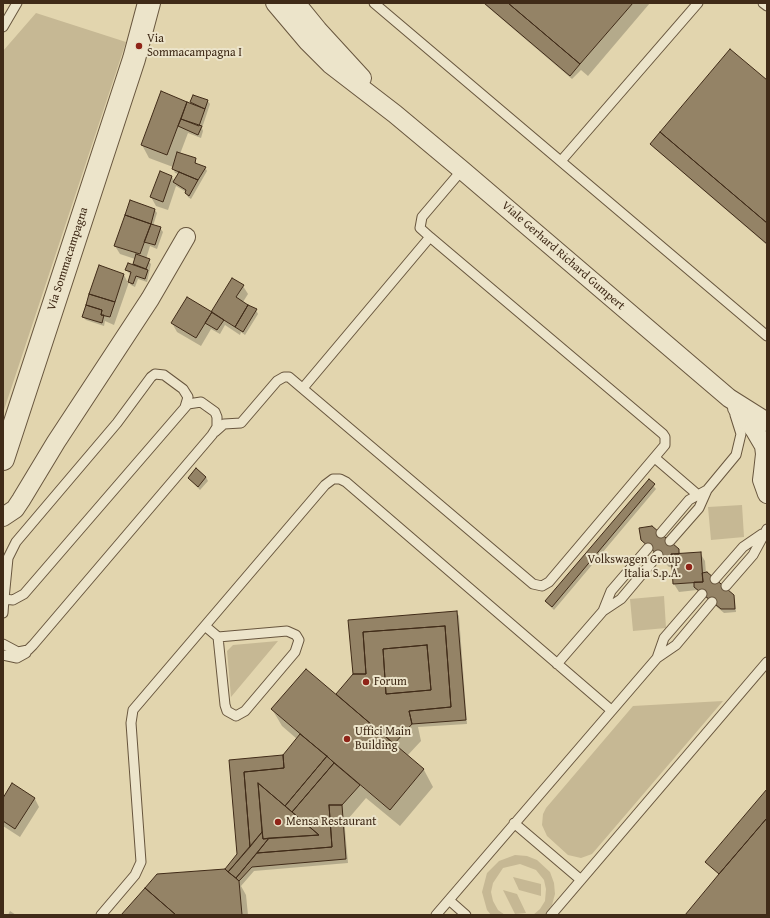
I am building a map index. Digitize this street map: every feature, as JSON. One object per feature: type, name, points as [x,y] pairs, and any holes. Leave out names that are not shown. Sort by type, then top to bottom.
[{"type":"street","name":"Via Sommacampagna","points":[[3,459],[134,59],[143,20],[149,3]]},
{"type":"street","name":"Via Sommacampagna","points":[[134,59],[160,3]]},
{"type":"street","name":"Viale Gerhard Richard Gumpert","points":[[275,3],[308,42],[330,64],[395,114],[462,170],[729,398],[767,422]]},
{"type":"street","name":"Viale Gerhard Richard Gumpert","points":[[296,3],[318,30],[395,114]]},
{"type":"street","points":[[3,517],[15,509],[21,500],[56,442],[150,299],[186,237]]},
{"type":"street","name":"Viale Gerhard Richard Gumpert","points":[[729,398],[754,429],[764,446],[765,468],[762,480],[767,494]]},
{"type":"lane","points":[[3,27],[17,3]]},
{"type":"lane","points":[[374,3],[767,336]]},
{"type":"lane","points":[[561,161],[698,3]]},
{"type":"lane","points":[[763,3],[767,6]]},
{"type":"lane","points":[[3,655],[12,658],[21,656],[33,645],[215,432],[224,424],[241,423],[280,379],[289,378],[302,388],[537,586],[542,586],[550,582],[666,445],[665,437],[420,228],[422,217],[462,170]]},
{"type":"lane","points":[[302,388],[430,237]]},
{"type":"lane","points":[[3,613],[8,558],[16,542],[117,423],[151,377],[155,374],[164,375],[183,389],[188,397],[185,407]]},
{"type":"lane","points":[[670,541],[699,508],[707,490],[736,455],[740,442],[740,427],[729,398]]},
{"type":"lane","points":[[4,600],[13,600],[24,594],[188,404],[196,402],[205,403],[209,406],[217,417],[215,432]]},
{"type":"lane","points":[[655,458],[698,495]]},
{"type":"lane","points":[[101,915],[135,875],[141,862],[131,715],[133,710],[325,485],[336,478],[346,482],[611,710]]},
{"type":"lane","points":[[661,533],[689,500],[707,490]]},
{"type":"lane","points":[[715,578],[743,547],[765,531]]},
{"type":"lane","points":[[726,586],[753,555],[765,531]]},
{"type":"lane","points":[[603,611],[611,590],[648,548]]},
{"type":"lane","points":[[557,664],[603,611],[620,599],[658,555]]},
{"type":"lane","points":[[657,658],[664,638],[702,594]]},
{"type":"lane","points":[[436,915],[611,710],[657,658],[676,646],[712,602]]},
{"type":"lane","points":[[205,626],[218,637],[225,705],[227,711],[236,716],[245,711],[295,652],[299,640],[296,635],[287,631],[218,637]]},
{"type":"lane","points":[[3,644],[13,650],[23,652],[33,645]]},
{"type":"lane","points":[[551,915],[767,662]]},
{"type":"lane","points":[[514,823],[581,880]]},
{"type":"lane","points":[[448,900],[466,915]]},
{"type":"shaded area","points":[[36,13],[126,42],[3,413],[3,51]]},
{"type":"shaded area","points":[[742,505],[744,537],[711,540],[708,507]]},
{"type":"shaded area","points":[[664,596],[666,628],[633,631],[630,599]]},
{"type":"shaded area","points":[[278,641],[231,697],[227,651],[233,645]]},
{"type":"shaded area","points":[[723,701],[592,854],[581,858],[568,855],[547,836],[542,825],[543,814],[546,808],[633,706]]},
{"type":"shaded area","points":[[515,855],[527,856],[537,860],[550,872],[554,883],[555,894],[552,905],[546,915],[533,915],[540,909],[545,901],[546,889],[544,880],[536,870],[520,864],[503,868],[493,883],[491,892],[493,901],[498,910],[505,915],[491,915],[487,910],[482,892],[487,873],[499,861]]},
{"type":"shaded area","points":[[513,877],[541,884],[541,896],[519,890]]},
{"type":"shaded area","points":[[503,890],[517,894],[526,913],[515,914]]},
{"type":"building","points":[[484,3],[508,3],[580,64],[570,76]]},
{"type":"building","points":[[508,3],[633,3],[580,64]]},
{"type":"building","points":[[730,49],[767,80],[767,223],[660,132]]},
{"type":"building","points":[[161,91],[187,102],[167,155],[141,145]]},
{"type":"building","points":[[193,95],[208,100],[205,109],[190,102]]},
{"type":"building","points":[[187,102],[205,109],[199,126],[181,119]]},
{"type":"building","points":[[181,119],[202,126],[198,135],[178,126]]},
{"type":"building","points":[[660,132],[767,223],[767,244],[650,144]]},
{"type":"building","points":[[177,152],[196,158],[195,163],[206,167],[198,180],[172,169]]},
{"type":"building","points":[[160,171],[172,176],[163,202],[150,197]]},
{"type":"building","points":[[179,172],[198,180],[189,196],[185,193],[186,190],[173,182]]},
{"type":"building","points":[[130,200],[155,209],[151,224],[125,215]]},
{"type":"building","points":[[125,215],[151,224],[140,254],[114,246]]},
{"type":"building","points":[[151,224],[161,227],[155,245],[144,242]]},
{"type":"building","points":[[136,254],[150,259],[146,269],[133,264]]},
{"type":"building","points":[[128,263],[148,270],[145,279],[136,276],[133,284],[128,282],[131,272],[125,270]]},
{"type":"building","points":[[99,265],[124,274],[115,302],[89,294]]},
{"type":"building","points":[[232,278],[244,285],[236,297],[248,305],[235,327],[211,312]]},
{"type":"building","points":[[89,294],[115,302],[110,317],[101,315],[102,310],[86,305]]},
{"type":"building","points":[[187,297],[212,312],[196,338],[171,323]]},
{"type":"building","points":[[86,305],[102,310],[101,315],[104,315],[102,323],[82,317]]},
{"type":"building","points":[[248,305],[257,309],[243,332],[235,327]]},
{"type":"building","points":[[212,312],[224,320],[217,330],[205,323]]},
{"type":"building","points":[[196,468],[206,477],[198,487],[188,478]]},
{"type":"building","points":[[649,479],[655,484],[552,607],[545,601]]},
{"type":"building","points":[[652,526],[679,549],[679,554],[671,554],[672,562],[667,563],[641,540],[639,528]]},
{"type":"building","points":[[701,552],[703,582],[673,584],[671,554]]},
{"type":"building","points":[[707,572],[734,595],[735,609],[721,609],[694,587],[694,582],[703,582],[702,573]]},
{"type":"building","points":[[457,611],[466,720],[412,724],[409,711],[451,707],[445,626],[363,632],[366,674],[353,674],[348,620]]},
{"type":"building","name":"Forum","points":[[445,626],[451,707],[409,711],[412,724],[394,744],[336,694],[353,674],[366,674],[363,632]],"holes":[[[427,645],[431,690],[386,694],[383,649]]]},
{"type":"building","points":[[427,645],[431,690],[386,694],[383,649]]},
{"type":"building","name":"Uffici Main Building","points":[[306,669],[424,769],[390,810],[271,709]]},
{"type":"building","points":[[300,734],[327,756],[285,806],[258,783],[262,832],[250,847],[244,772],[284,768],[283,755]]},
{"type":"building","points":[[283,755],[284,768],[244,772],[250,847],[228,872],[225,869],[237,854],[229,760]]},
{"type":"building","points":[[327,756],[334,763],[292,812],[285,806]]},
{"type":"building","points":[[334,763],[360,785],[342,805],[329,805],[332,847],[257,853],[269,838],[319,835],[292,812]]},
{"type":"building","points":[[12,783],[35,798],[15,829],[3,821],[3,798]]},
{"type":"building","points":[[258,783],[285,806],[319,835],[263,839]]},
{"type":"building","points":[[767,789],[767,818],[719,874],[705,862]]},
{"type":"building","points":[[329,805],[342,805],[346,859],[252,867],[239,881],[236,878],[257,853],[332,847]]},
{"type":"building","points":[[767,818],[767,915],[685,915],[719,874]]},
{"type":"building","points":[[262,832],[263,839],[269,838],[236,878],[228,872]]},
{"type":"building","points":[[225,869],[239,881],[242,915],[176,915],[145,888],[157,874]]},
{"type":"building","points":[[145,888],[176,915],[121,915]]},
{"type":"place","name":"Via Sommacampagna I","points":[[139,46]]},
{"type":"place","name":"Volkswagen Group Italia S.p.A.","points":[[689,567]]},
{"type":"place","name":"Forum","points":[[366,682]]},
{"type":"place","name":"Uffici Main Building","points":[[347,739]]},
{"type":"place","name":"Mensa Restaurant","points":[[278,822]]}]
